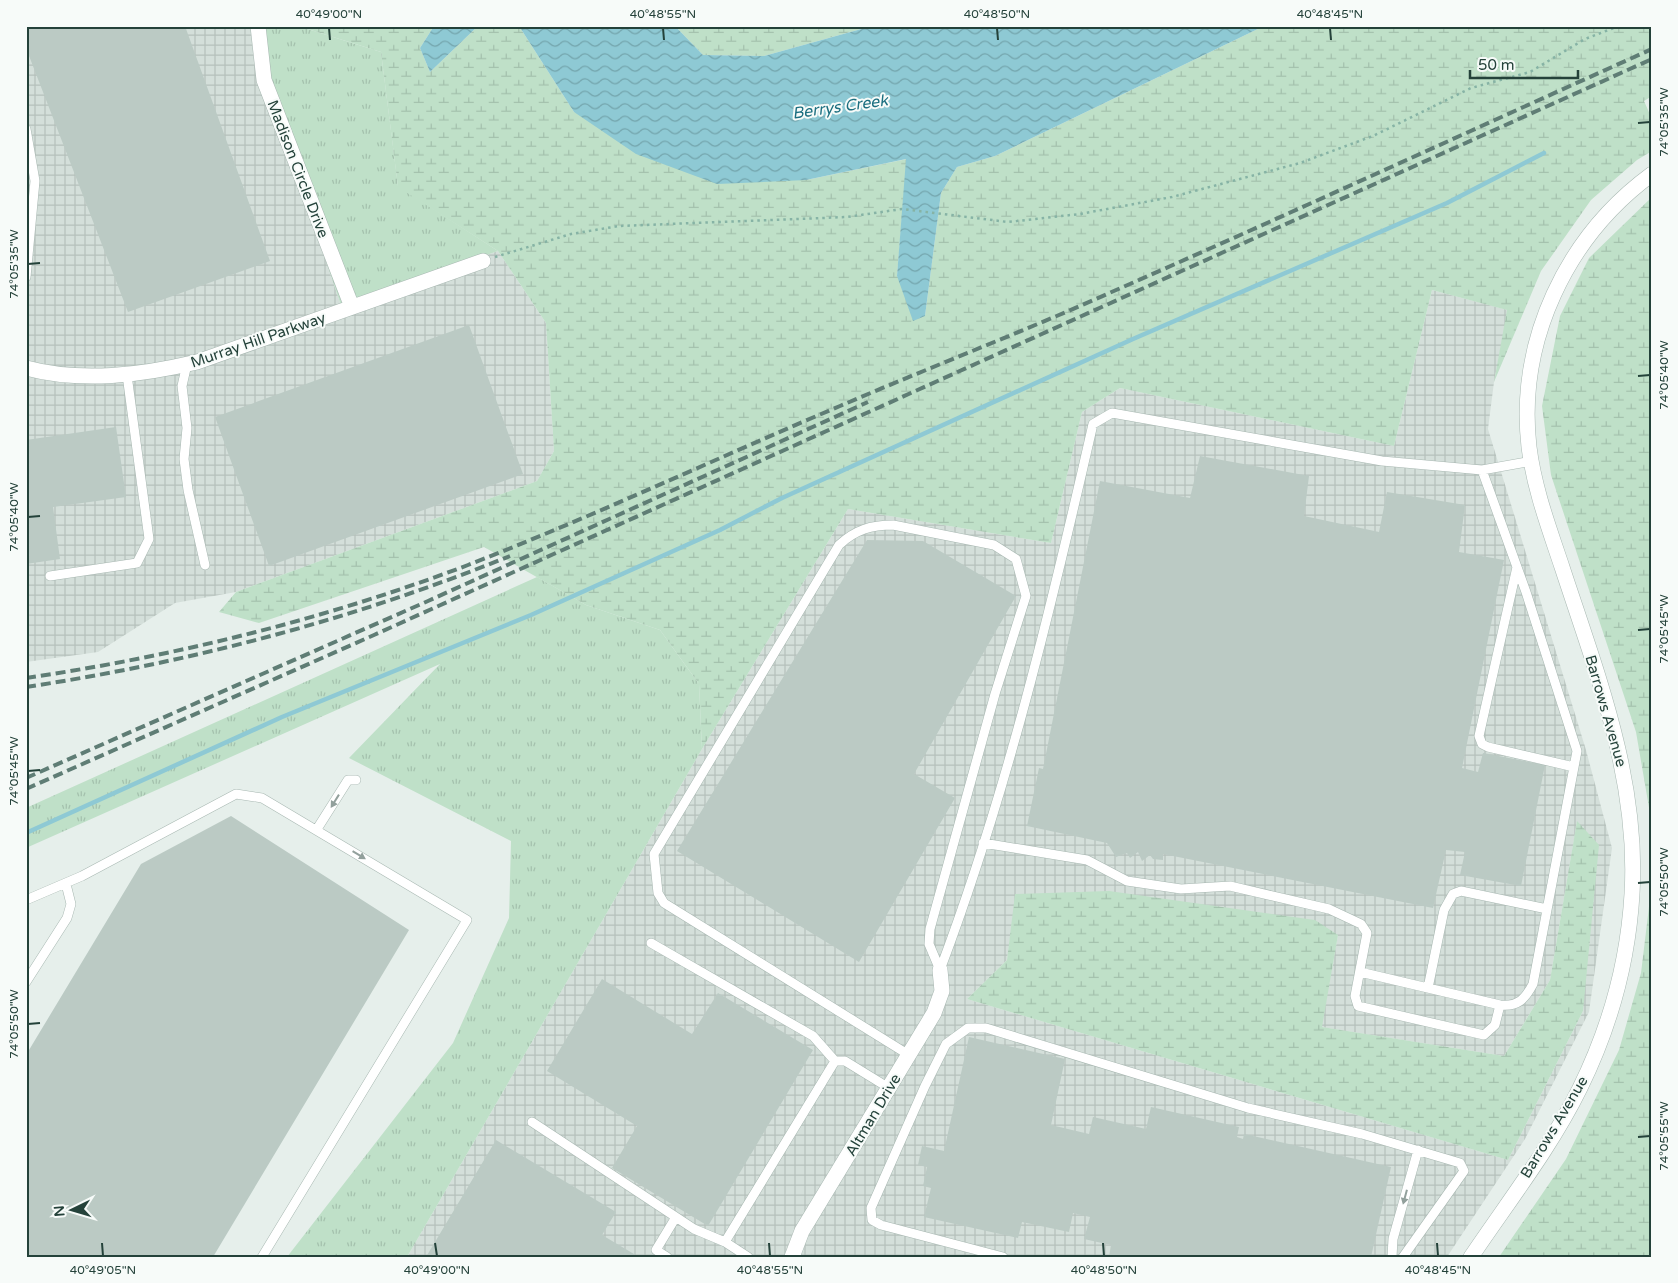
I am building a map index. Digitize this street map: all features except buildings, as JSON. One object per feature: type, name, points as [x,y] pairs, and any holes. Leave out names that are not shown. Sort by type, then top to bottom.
[{"type":"street","name":"Madison Circle Drive","points":[[258,26],[264,80],[352,307]]},
{"type":"street","name":"Barrows Avenue","points":[[1471,1257],[1556,1130],[1592,1063],[1608,1020],[1620,975],[1632,894],[1631,826],[1621,756],[1608,708],[1546,518],[1532,461],[1528,429],[1530,379],[1540,331],[1550,303],[1569,265],[1594,228],[1619,201],[1652,174]]},
{"type":"street","name":"Murray Hill Parkway","points":[[26,368],[67,374],[127,375],[187,364],[483,261]]},
{"type":"street","name":"Altman Drive","points":[[792,1257],[802,1231],[939,1002],[942,980],[940,970]]},
{"type":"lane","points":[[26,129],[35,181],[26,277]]},
{"type":"lane","points":[[187,364],[182,386],[188,428],[184,459],[188,490],[205,564]]},
{"type":"lane","points":[[50,576],[137,563],[149,540],[127,375]]},
{"type":"lane","points":[[940,970],[966,899],[1047,623],[1093,424],[1112,413],[1382,461],[1482,470],[1532,461]]},
{"type":"lane","points":[[1360,972],[1511,1006],[1526,998],[1533,984],[1577,751],[1517,566],[1482,470]]},
{"type":"lane","points":[[909,1055],[664,903],[658,893],[654,854],[838,545],[850,534],[877,525],[893,525],[994,545],[1016,559],[1026,596],[995,694],[930,929],[929,944],[940,970]]},
{"type":"lane","points":[[1517,566],[1479,736],[1482,744],[1488,747],[1574,767]]},
{"type":"lane","points":[[317,829],[348,780],[356,780]]},
{"type":"lane","points":[[26,900],[66,884],[236,794],[262,798],[467,920],[262,1257]]},
{"type":"lane","points":[[983,843],[1087,860],[1127,881],[1181,888],[1230,886],[1329,909],[1361,924],[1367,933],[1355,996],[1358,1006],[1484,1035],[1495,1025],[1500,1005]]},
{"type":"lane","points":[[26,982],[67,918],[72,904],[66,884]]},
{"type":"lane","points":[[1428,988],[1444,910],[1453,894],[1461,890],[1548,909]]},
{"type":"lane","points":[[651,943],[813,1036],[835,1061],[845,1061],[889,1088]]},
{"type":"lane","points":[[1003,1257],[881,1225],[872,1220],[871,1208],[925,1086],[946,1044],[968,1028],[986,1028],[1248,1108],[1362,1134],[1460,1163],[1464,1171],[1403,1257]]},
{"type":"lane","points":[[725,1242],[835,1061]]},
{"type":"lane","points":[[532,1122],[694,1229],[725,1242],[748,1257]]},
{"type":"lane","points":[[1392,1257],[1393,1240],[1418,1150]]},
{"type":"lane","points":[[667,1257],[656,1250],[676,1217]]},
{"type":"path","points":[[483,261],[534,243],[570,234],[619,226],[847,217],[902,209],[1008,222],[1080,214],[1172,197],[1300,163],[1373,136],[1471,88],[1530,72],[1585,39],[1619,26]]},
{"type":"shaded area","points":[[26,26],[254,26],[255,54],[341,305],[498,251],[546,323],[554,451],[537,481],[236,592],[175,603],[98,652],[26,662]]},
{"type":"shaded area","points":[[1432,290],[1508,310],[1494,382],[1488,429],[1586,750],[1612,848],[1589,1012],[1525,1139],[1447,1257],[407,1257],[702,749],[848,509],[1051,543],[1082,412],[1120,388],[1394,446]],"holes":[[[1577,822],[1583,1011],[1508,1160],[967,999],[1007,960],[1016,894],[1338,935],[1321,1027],[1504,1056],[1550,980]]]},
{"type":"green space","points":[[254,26],[298,26],[381,52],[398,186],[498,251],[341,305],[255,54]]},
{"type":"green space","points":[[298,26],[434,26],[420,48],[430,72],[478,26],[519,26],[574,112],[806,180],[907,159],[897,276],[925,316],[941,193],[957,167],[995,156],[1264,26],[1652,26],[1652,96],[1644,101],[1652,119],[1652,151],[1637,160],[1591,200],[1541,271],[1494,382],[1507,310],[1432,290],[1394,446],[1120,388],[1082,412],[1051,543],[848,509],[702,749],[699,684],[660,630],[586,605],[484,547],[259,623],[219,612],[236,592],[537,481],[554,451],[546,323],[498,251],[398,187],[381,52]]},
{"type":"green space","points":[[675,26],[872,26],[764,56],[703,55]]},
{"type":"green space","points":[[1652,197],[1652,825],[1636,732],[1551,475],[1542,406],[1560,316],[1589,258]]},
{"type":"green space","points":[[537,577],[586,605],[660,630],[699,684],[702,749],[407,1257],[287,1257],[453,1043],[509,918],[511,841],[349,758],[440,664],[26,848],[26,808]]},
{"type":"green space","points":[[1577,821],[1599,845],[1583,1011],[1508,1160],[967,999],[1007,960],[1015,894],[1109,891],[1315,920],[1338,935],[1322,1027],[1504,1056],[1550,980]]},
{"type":"green space","points":[[1652,882],[1652,1257],[1499,1257],[1566,1159],[1619,1050],[1641,973]]},
{"type":"water","points":[[434,26],[478,26],[430,72],[420,48]]},
{"type":"water","name":"Berrys Creek","points":[[519,26],[675,26],[703,55],[764,56],[872,26],[1264,26],[995,156],[957,167],[941,193],[925,316],[913,321],[897,276],[906,159],[806,180],[717,184],[636,154],[574,112]]},
{"type":"waterway","points":[[26,833],[282,717],[531,615],[720,530],[782,498],[1133,339],[1447,203],[1544,153]]},
{"type":"railway","points":[[26,678],[138,659],[250,634],[360,602],[468,565],[608,507],[867,394],[1059,315],[1652,49]]},
{"type":"railway","points":[[26,789],[374,635],[1652,59]]},
{"type":"railway","points":[[26,778],[428,601],[868,402]]},
{"type":"railway","points":[[26,687],[150,665],[272,636],[392,600],[510,556]]}]
